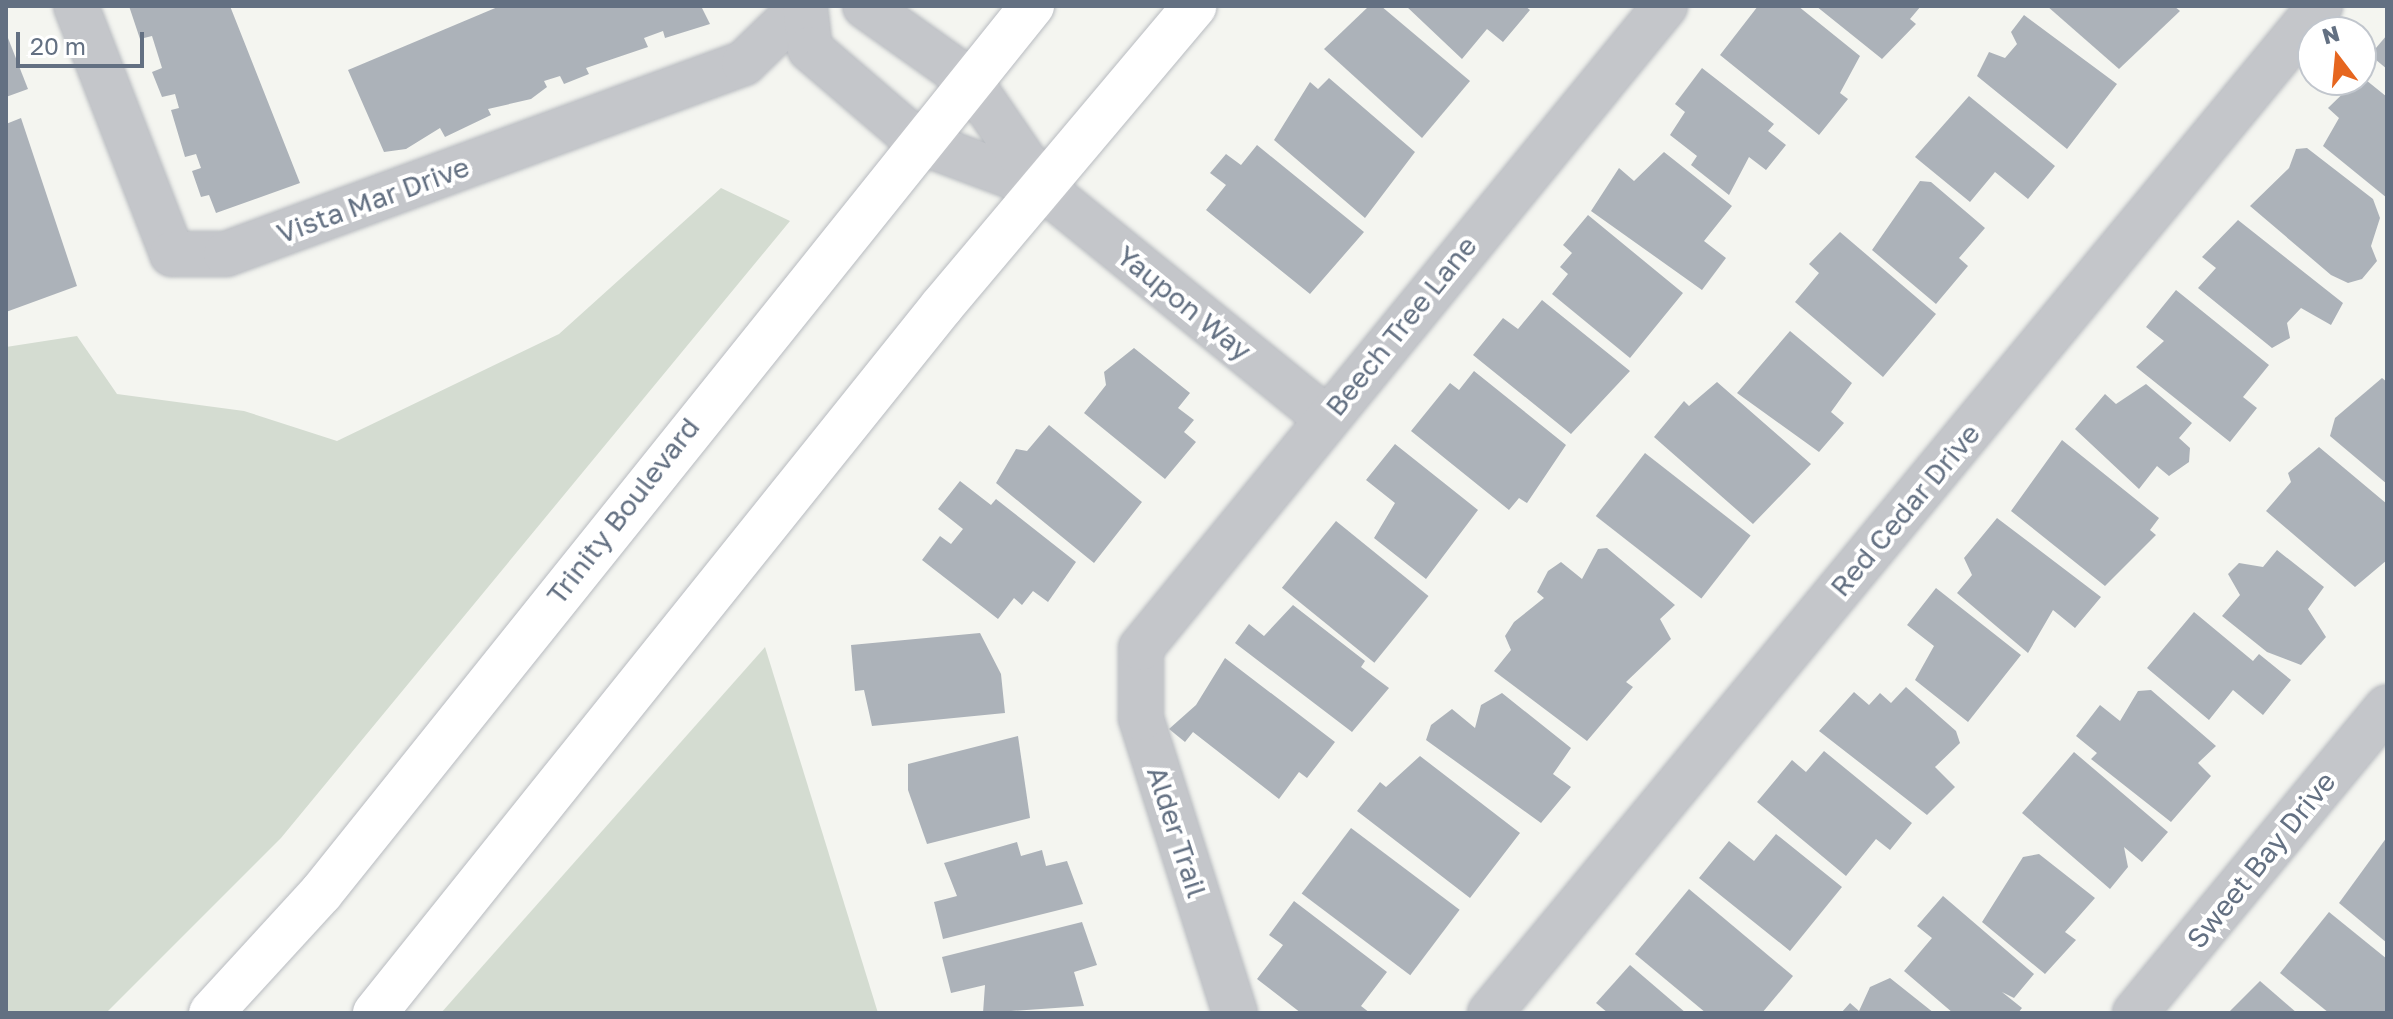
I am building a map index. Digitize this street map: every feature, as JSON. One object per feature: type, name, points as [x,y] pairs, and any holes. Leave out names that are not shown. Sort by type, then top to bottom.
[{"type":"main road","name":"Trinity Boulevard","points":[[211,1013],[321,893],[917,141],[1032,6]]},
{"type":"main road","points":[[375,1013],[1043,188],[1195,6]]},
{"type":"street","name":"Vista Mar Drive","points":[[76,6],[172,254],[226,254],[744,63],[804,6]]},
{"type":"street","points":[[804,6],[810,49],[917,141],[1043,188]]},
{"type":"street","points":[[865,6],[969,80],[1043,188]]},
{"type":"street","name":"Beech Tree Lane","points":[[1141,648],[1665,6]]},
{"type":"street","name":"Red Cedar Drive","points":[[1490,1013],[2320,6]]},
{"type":"street","name":"Yaupon Way","points":[[1043,188],[1326,418]]},
{"type":"street","name":"Alder Trail","points":[[1141,648],[1141,718],[1235,1013]]},
{"type":"street","name":"Sweet Bay Drive","points":[[2135,1013],[2387,707]]},
{"type":"shaded area","points":[[721,188],[790,221],[281,838],[106,1013],[6,1013],[6,347],[77,336],[117,394],[244,411],[337,441],[559,334]]},
{"type":"shaded area","points":[[765,647],[878,1013],[441,1013]]},
{"type":"building","points":[[129,6],[230,6],[300,183],[216,213],[209,195],[201,197],[192,171],[201,168],[196,154],[185,157],[171,110],[179,108],[175,94],[162,97],[152,72],[162,68],[152,36],[140,39]]},
{"type":"building","points":[[500,6],[701,6],[710,24],[665,38],[663,31],[644,38],[648,47],[586,68],[589,74],[564,84],[560,76],[544,81],[547,87],[531,99],[488,109],[491,115],[445,137],[440,128],[406,149],[384,152],[348,70]]},
{"type":"building","points":[[1369,6],[1381,6],[1470,81],[1422,138],[1324,49]]},
{"type":"building","points":[[1406,6],[1525,6],[1530,10],[1503,42],[1487,29],[1462,59]]},
{"type":"building","points":[[1758,6],[1798,6],[1860,56],[1840,93],[1848,99],[1819,135],[1720,55]]},
{"type":"building","points":[[1816,6],[1921,6],[1910,19],[1916,24],[1882,59]]},
{"type":"building","points":[[2047,6],[2174,6],[2180,11],[2119,69]]},
{"type":"building","points":[[2024,15],[2117,84],[2067,149],[1977,76],[1989,52],[2005,58],[2017,44],[2011,32]]},
{"type":"building","points":[[6,33],[28,89],[6,97]]},
{"type":"building","points":[[2387,35],[2387,69],[2377,61],[2377,47]]},
{"type":"building","points":[[1702,68],[1774,124],[1768,131],[1786,145],[1766,170],[1749,157],[1729,195],[1691,165],[1697,156],[1670,135],[1685,112],[1675,104]]},
{"type":"building","points":[[1329,78],[1415,152],[1365,218],[1274,140],[1310,82],[1318,89]]},
{"type":"building","points":[[2377,89],[2387,97],[2387,198],[2323,146],[2339,118],[2328,108],[2340,96],[2377,96]]},
{"type":"building","points":[[1969,96],[2055,166],[2028,199],[1995,172],[1970,202],[1915,157]]},
{"type":"building","points":[[21,118],[77,286],[6,312],[6,124]]},
{"type":"building","points":[[1257,145],[1364,232],[1310,294],[1206,210],[1226,185],[1210,173],[1226,154],[1241,165]]},
{"type":"building","points":[[2307,148],[2373,199],[2380,218],[2371,246],[2377,261],[2362,279],[2348,283],[2331,275],[2250,206],[2289,168],[2296,149]]},
{"type":"building","points":[[1664,152],[1732,206],[1704,241],[1726,258],[1702,290],[1591,211],[1619,168],[1634,181]]},
{"type":"building","points":[[1920,181],[1931,182],[1985,228],[1959,258],[1968,266],[1936,304],[1872,250]]},
{"type":"building","points":[[1588,215],[1683,293],[1630,358],[1552,294],[1568,274],[1560,267],[1572,253],[1563,245]]},
{"type":"building","points":[[2238,220],[2343,303],[2331,325],[2301,308],[2287,323],[2290,338],[2272,348],[2198,288],[2216,268],[2202,257]]},
{"type":"building","points":[[1840,232],[1936,314],[1883,377],[1795,302],[1819,273],[1809,264]]},
{"type":"building","points":[[2176,290],[2269,365],[2243,397],[2257,408],[2230,442],[2136,367],[2164,341],[2146,327]]},
{"type":"building","points":[[1542,300],[1630,371],[1571,434],[1473,355],[1503,318],[1518,329]]},
{"type":"building","points":[[1790,331],[1852,383],[1831,412],[1844,423],[1819,452],[1737,393]]},
{"type":"building","points":[[1134,348],[1190,393],[1178,408],[1194,420],[1184,432],[1196,442],[1165,479],[1084,413],[1106,385],[1104,372]]},
{"type":"building","points":[[1474,371],[1566,445],[1527,503],[1519,498],[1509,510],[1411,431],[1450,383],[1459,390]]},
{"type":"building","points":[[2382,378],[2387,382],[2387,484],[2330,436],[2335,418]]},
{"type":"building","points":[[1717,382],[1811,464],[1753,524],[1654,437],[1684,401],[1689,406]]},
{"type":"building","points":[[2146,384],[2192,423],[2179,438],[2190,448],[2189,462],[2169,476],[2157,466],[2139,489],[2075,429],[2105,394],[2116,404]]},
{"type":"building","points":[[1049,425],[1142,502],[1094,563],[996,483],[1016,449],[1027,451]]},
{"type":"building","points":[[2062,440],[2159,518],[2150,530],[2156,535],[2105,586],[2011,511]]},
{"type":"building","points":[[1395,444],[1478,510],[1426,579],[1374,538],[1395,503],[1366,480]]},
{"type":"building","points":[[2319,447],[2387,504],[2387,560],[2355,587],[2266,511],[2291,482],[2288,473]]},
{"type":"building","points":[[1645,453],[1751,535],[1701,599],[1596,516]]},
{"type":"building","points":[[960,481],[991,505],[996,499],[1076,562],[1048,602],[1033,591],[1022,605],[1014,598],[998,619],[922,560],[940,536],[951,544],[963,529],[938,509]]},
{"type":"building","points":[[1997,518],[2101,597],[2075,628],[2053,610],[2028,653],[1957,593],[1972,575],[1964,558]]},
{"type":"building","points":[[1336,521],[1428,596],[1374,663],[1282,588]]},
{"type":"building","points":[[1607,548],[1675,605],[1660,619],[1671,639],[1626,682],[1633,687],[1587,741],[1494,671],[1511,650],[1505,636],[1514,622],[1544,598],[1537,592],[1548,571],[1561,562],[1582,579],[1598,549]]},
{"type":"building","points":[[2277,550],[2324,587],[2308,609],[2326,637],[2301,665],[2267,652],[2222,616],[2240,595],[2228,574],[2239,563],[2263,567]]},
{"type":"building","points":[[1936,588],[2021,655],[1968,722],[1915,680],[1934,646],[1907,625]]},
{"type":"building","points":[[1293,605],[1365,661],[1361,667],[1389,688],[1352,732],[1235,643],[1249,624],[1264,636]]},
{"type":"building","points":[[2194,612],[2253,661],[2259,654],[2291,680],[2263,715],[2233,690],[2209,720],[2147,668]]},
{"type":"building","points":[[980,633],[1001,674],[1005,713],[872,726],[864,690],[855,691],[851,645]]},
{"type":"building","points":[[1225,658],[1335,742],[1307,778],[1299,772],[1279,799],[1193,732],[1185,742],[1169,729],[1196,705]]},
{"type":"building","points":[[1906,687],[1956,731],[1960,743],[1935,767],[1955,787],[1927,815],[1819,731],[1854,692],[1869,705],[1880,693],[1891,703]]},
{"type":"building","points":[[2151,690],[2216,746],[2198,763],[2211,776],[2171,822],[2091,759],[2097,753],[2076,736],[2100,705],[2120,721],[2138,691]]},
{"type":"building","points":[[1502,693],[1571,748],[1553,774],[1571,787],[1541,823],[1426,740],[1431,725],[1452,709],[1475,728],[1481,705]]},
{"type":"building","points":[[1018,736],[1030,818],[927,844],[908,790],[908,764]]},
{"type":"building","points":[[1824,751],[1912,823],[1890,850],[1876,839],[1846,876],[1757,802],[1792,760],[1806,772]]},
{"type":"building","points":[[2074,752],[2168,832],[2142,862],[2124,847],[2128,867],[2110,889],[2022,813]]},
{"type":"building","points":[[1420,756],[1520,833],[1470,898],[1357,811],[1380,782],[1386,787]]},
{"type":"building","points":[[1351,828],[1460,910],[1410,975],[1302,893]]},
{"type":"building","points":[[1776,834],[1842,887],[1790,951],[1699,878],[1729,841],[1754,861]]},
{"type":"building","points":[[2387,837],[2387,943],[2339,903]]},
{"type":"building","points":[[1017,842],[1021,856],[1042,850],[1046,866],[1067,861],[1083,904],[943,939],[934,902],[957,896],[944,863]]},
{"type":"building","points":[[2039,854],[2095,898],[2065,932],[2076,940],[2045,974],[1982,922],[2023,857]]},
{"type":"building","points":[[1689,889],[1793,976],[1762,1013],[1706,1013],[1635,954]]},
{"type":"building","points":[[1943,896],[2034,974],[2014,998],[2002,992],[2022,1008],[2018,1013],[1953,1013],[1904,971],[1932,938],[1917,926]]},
{"type":"building","points":[[1294,901],[1387,972],[1361,1006],[1370,1013],[1301,1013],[1257,979],[1283,945],[1269,935]]},
{"type":"building","points":[[2329,912],[2387,959],[2387,1013],[2329,1013],[2280,973]]},
{"type":"building","points":[[1082,922],[1097,965],[1074,972],[1084,1006],[983,1013],[985,985],[951,993],[942,957]]},
{"type":"building","points":[[1630,965],[1686,1013],[1608,1013],[1596,1003]]},
{"type":"building","points":[[1890,978],[1934,1013],[1841,1013],[1850,1003],[1859,1011],[1870,987]]},
{"type":"building","points":[[2260,981],[2297,1013],[2228,1013]]}]
